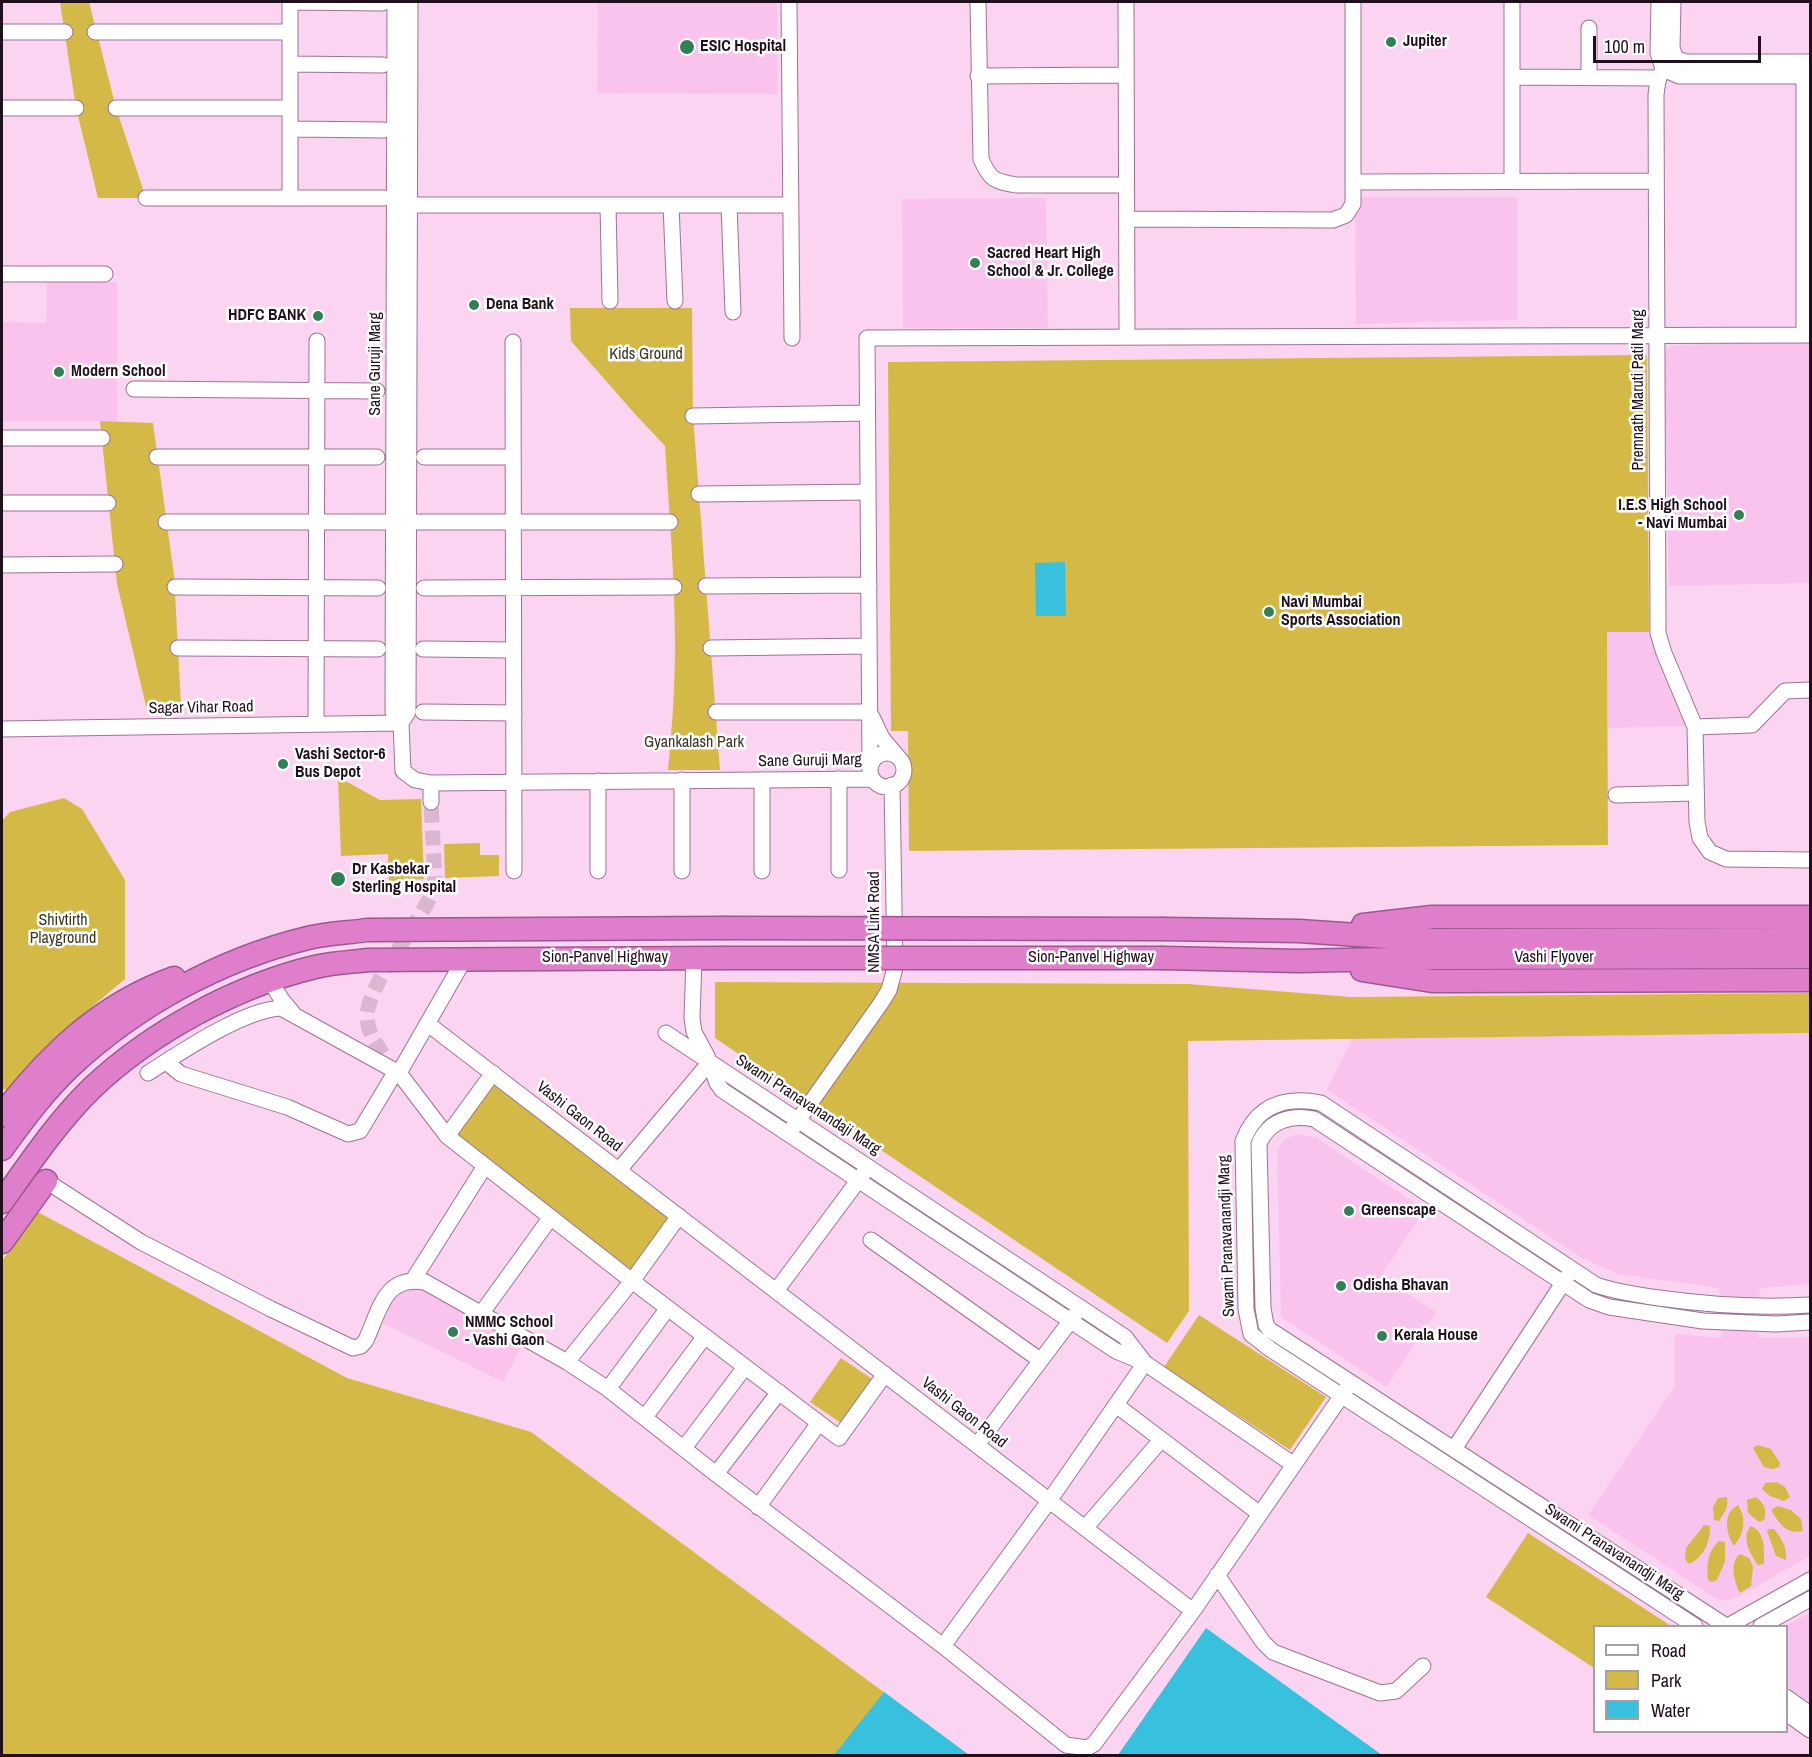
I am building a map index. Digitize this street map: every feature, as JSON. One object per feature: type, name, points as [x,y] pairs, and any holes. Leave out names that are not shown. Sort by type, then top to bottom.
[{"type":"highway","points":[[1299,931],[1432,917],[1810,917]]},
{"type":"highway","name":"Sion-Panvel Highway","points":[[2,1149],[34,1106],[71,1066],[115,1029],[165,996],[212,973],[263,952],[309,938],[367,930],[1164,928],[1299,931]]},
{"type":"highway","name":"Vashi Flyover","points":[[1299,931],[1432,949],[1810,957]]},
{"type":"highway","name":"Vashi Flyover","points":[[1298,961],[1432,949],[1810,939]]},
{"type":"highway","points":[[5,1105],[57,1051],[102,1013],[135,994],[171,979],[263,952]]},
{"type":"highway","name":"Sion-Panvel Highway","points":[[2,1202],[57,1125],[92,1088],[133,1053],[180,1022],[225,1000],[270,981],[316,967],[369,960],[465,958],[1163,958],[1298,961]]},
{"type":"highway","points":[[1298,961],[1432,981],[1810,980]]},
{"type":"highway","points":[[2,1242],[46,1181]]},
{"type":"street","points":[[290,198],[290,2],[389,2]]},
{"type":"street","name":"Sane Guruji Marg","points":[[389,2],[396,202],[401,523],[393,712],[401,723],[403,771],[415,780],[431,783],[839,779],[871,773]]},
{"type":"street","name":"Sane Guruji Marg","points":[[396,202],[410,2]]},
{"type":"street","points":[[789,2],[792,338]]},
{"type":"street","points":[[978,2],[981,159],[988,174],[1000,182],[1016,185],[1126,185]]},
{"type":"street","points":[[1126,2],[1127,337]]},
{"type":"street","points":[[1126,219],[1333,220],[1346,215],[1353,204],[1353,2]]},
{"type":"street","points":[[1512,2],[1512,181]]},
{"type":"street","name":"Premnath Maruti Patil Marg","points":[[1659,2],[1660,73],[1656,95],[1658,633],[1695,727],[1697,822],[1700,838],[1710,852],[1726,859],[1810,860]]},
{"type":"street","points":[[1673,2],[1672,48],[1676,59]]},
{"type":"street","points":[[1589,78],[1590,28]]},
{"type":"street","points":[[2,32],[65,32]]},
{"type":"street","points":[[95,32],[290,32]]},
{"type":"street","points":[[1660,73],[1676,59]]},
{"type":"street","points":[[1676,59],[1686,62],[1808,71]]},
{"type":"street","points":[[290,64],[383,65]]},
{"type":"street","points":[[1512,77],[1589,78],[1660,73],[1679,76],[1808,71]]},
{"type":"street","points":[[870,712],[882,738],[900,759],[904,769],[897,783],[892,785],[881,785],[871,773],[870,712],[869,646],[867,338],[1807,335],[1808,71]]},
{"type":"street","points":[[978,76],[1126,75]]},
{"type":"street","points":[[2,108],[76,108]]},
{"type":"street","points":[[116,108],[290,108]]},
{"type":"street","points":[[290,129],[384,130]]},
{"type":"street","points":[[1353,182],[1656,181]]},
{"type":"street","points":[[146,198],[290,198],[608,205],[791,205]]},
{"type":"street","points":[[608,205],[610,301]]},
{"type":"street","points":[[671,205],[675,301]]},
{"type":"street","points":[[729,205],[733,312]]},
{"type":"street","points":[[2,274],[105,274]]},
{"type":"street","points":[[316,724],[317,341]]},
{"type":"street","points":[[513,342],[514,872]]},
{"type":"street","points":[[134,389],[377,391]]},
{"type":"street","points":[[693,416],[867,413]]},
{"type":"street","points":[[2,438],[102,438]]},
{"type":"street","points":[[157,457],[377,457]]},
{"type":"street","points":[[424,457],[513,457]]},
{"type":"street","points":[[699,494],[868,492]]},
{"type":"street","points":[[2,504],[108,503]]},
{"type":"street","points":[[166,522],[513,524],[670,522]]},
{"type":"street","points":[[2,565],[115,564]]},
{"type":"street","points":[[706,586],[869,585]]},
{"type":"street","points":[[175,587],[378,588]]},
{"type":"street","points":[[424,588],[674,587]]},
{"type":"street","points":[[711,648],[869,646]]},
{"type":"street","points":[[178,648],[378,649]]},
{"type":"street","points":[[423,649],[513,650]]},
{"type":"street","points":[[1695,727],[1752,725],[1785,691],[1810,690]]},
{"type":"street","points":[[423,712],[514,713]]},
{"type":"street","points":[[716,712],[870,712]]},
{"type":"street","name":"Sagar Vihar Road","points":[[2,729],[401,723]]},
{"type":"street","points":[[871,773],[874,758],[884,753],[890,753],[900,759]]},
{"type":"street","points":[[839,779],[839,870]]},
{"type":"street","points":[[682,780],[682,871]]},
{"type":"street","points":[[762,780],[762,871]]},
{"type":"street","points":[[598,781],[598,871]]},
{"type":"street","points":[[431,783],[431,802]]},
{"type":"street","name":"NMSA Link Road","points":[[788,1134],[881,1003],[893,978],[895,968],[892,785]]},
{"type":"street","points":[[1616,795],[1696,794]]},
{"type":"street","points":[[166,1062],[181,1074],[287,1107],[348,1134],[360,1131],[428,1024],[465,958]]},
{"type":"street","points":[[694,958],[693,1027],[696,1038],[710,1062]]},
{"type":"street","points":[[270,981],[293,1013]]},
{"type":"street","points":[[148,1073],[194,1043],[269,1008],[281,1008],[293,1013],[397,1072]]},
{"type":"street","name":"Vashi Gaon Road","points":[[428,1024],[1193,1611]]},
{"type":"street","points":[[666,1033],[710,1062]]},
{"type":"street","points":[[383,1054],[447,1136],[632,1281],[839,1438],[885,1374]]},
{"type":"street","points":[[619,1170],[710,1062]]},
{"type":"street","name":"Swami Pranavanandaji Marg","points":[[710,1062],[1125,1337],[1145,1363]]},
{"type":"street","name":"Swami Pranavanandaji Marg","points":[[710,1062],[717,1083],[722,1090],[1116,1351],[1145,1363],[1294,1465]]},
{"type":"street","points":[[447,1136],[493,1073]]},
{"type":"street","name":"Swami Pranavanandji Marg","points":[[1693,1625],[1251,1334],[1247,1322],[1243,1141],[1249,1125],[1263,1111],[1283,1102],[1302,1099],[1321,1103],[1596,1285],[1613,1291],[1704,1305],[1776,1307],[1810,1305]]},
{"type":"street","name":"Swami Pranavanandji Marg","points":[[1725,1625],[1270,1330],[1264,1318],[1259,1144],[1263,1134],[1273,1125],[1288,1118],[1301,1116],[1314,1119],[1588,1300],[1609,1307],[1703,1321],[1776,1324],[1810,1322]]},
{"type":"street","points":[[413,1280],[485,1166]]},
{"type":"street","points":[[776,1291],[868,1167]]},
{"type":"street","points":[[46,1181],[141,1242],[271,1310],[353,1348],[361,1346],[366,1340],[388,1291],[396,1284],[413,1280],[425,1282],[567,1362],[608,1389],[758,1507],[943,1646],[1066,1745],[1087,1748],[1094,1744],[1193,1611],[1351,1382]]},
{"type":"street","points":[[567,1362],[632,1281],[679,1216]]},
{"type":"street","points":[[481,1314],[551,1217]]},
{"type":"street","points":[[871,1240],[1040,1360]]},
{"type":"street","points":[[1454,1449],[1572,1270]]},
{"type":"street","points":[[977,1445],[1080,1307]]},
{"type":"street","points":[[608,1389],[668,1308]]},
{"type":"street","points":[[645,1418],[705,1336]]},
{"type":"street","points":[[943,1646],[1049,1501],[1145,1363]]},
{"type":"street","points":[[684,1448],[745,1367]]},
{"type":"street","points":[[716,1474],[779,1392]]},
{"type":"street","points":[[1116,1405],[1260,1514]]},
{"type":"street","points":[[758,1507],[819,1423]]},
{"type":"street","points":[[1085,1528],[1161,1440]]},
{"type":"street","points":[[1217,1575],[1263,1642],[1273,1652],[1380,1693],[1396,1691],[1423,1666]]},
{"type":"street","points":[[1729,1625],[1810,1581]]},
{"type":"street","points":[[1763,1625],[1810,1599]]},
{"type":"street","points":[[1788,1698],[1810,1714]]},
{"type":"street","points":[[1788,1714],[1810,1730]]},
{"type":"shaded area","name":"ESIC Hospital","points":[[598,2],[777,2],[777,94],[597,93]]},
{"type":"shaded area","points":[[1355,197],[1517,197],[1517,320],[1356,324]]},
{"type":"shaded area","name":"Sacred Heart High School & Jr. College","points":[[1046,198],[1048,328],[903,328],[902,199]]},
{"type":"shaded area","name":"Modern School","points":[[47,282],[117,282],[117,421],[2,421],[2,322],[46,323]]},
{"type":"shaded area","name":"I.E.S High School - Navi Mumbai","points":[[1810,342],[1810,583],[1669,586],[1664,357],[1667,349],[1675,345]]},
{"type":"shaded area","points":[[1607,632],[1649,632],[1689,726],[1608,728]]},
{"type":"shaded area","points":[[1810,1033],[1810,1284],[1760,1288],[1758,1338],[1810,1337],[1810,1556],[1738,1597],[1726,1601],[1715,1598],[1588,1515],[1675,1386],[1675,1334],[1722,1338],[1719,1288],[1618,1274],[1584,1259],[1327,1090],[1352,1038]]},
{"type":"shaded area","points":[[1296,1134],[1316,1138],[1425,1209],[1381,1276],[1436,1312],[1387,1387],[1281,1317],[1277,1151],[1284,1140]]},
{"type":"shaded area","name":"NMMC School - Vashi Gaon","points":[[425,1285],[523,1344],[503,1382],[379,1321],[392,1293]]},
{"type":"shaded area","points":[[1810,1613],[1810,1703],[1788,1687],[1787,1625]]},
{"type":"green space","points":[[60,2],[89,2],[116,108],[146,198],[98,198],[76,108]]},
{"type":"green space","points":[[570,308],[692,308],[693,416],[720,770],[668,770],[675,646],[665,446],[571,341]]},
{"type":"green space","name":"Navi Mumbai Sports Association","points":[[1647,355],[1649,632],[1607,632],[1608,845],[909,851],[908,731],[891,731],[888,362]]},
{"type":"green space","points":[[100,421],[153,423],[174,575],[181,705],[146,706],[117,584]]},
{"type":"green space","points":[[338,777],[380,800],[421,799],[424,879],[389,881],[388,854],[341,856]]},
{"type":"green space","name":"Shivtirth Playground","points":[[64,798],[82,809],[125,880],[125,979],[46,1048],[8,1091],[2,1088],[2,821],[10,812]]},
{"type":"green space","points":[[480,843],[480,855],[499,855],[499,876],[445,878],[444,844]]},
{"type":"green space","points":[[715,982],[1188,984],[1351,997],[1810,993],[1810,1033],[1188,1041],[1189,1311],[1167,1343],[715,1038]]},
{"type":"green space","points":[[494,1080],[672,1217],[631,1273],[453,1134]]},
{"type":"green space","points":[[36,1211],[347,1378],[531,1432],[969,1755],[2,1756],[2,1261]]},
{"type":"green space","points":[[1199,1315],[1326,1397],[1290,1450],[1164,1367]]},
{"type":"green space","points":[[841,1358],[872,1379],[841,1423],[810,1402]]},
{"type":"green space","points":[[1758,1445],[1771,1449],[1780,1463],[1779,1467],[1773,1469],[1764,1467],[1753,1448]]},
{"type":"green space","points":[[1776,1482],[1785,1487],[1790,1497],[1784,1501],[1770,1496],[1762,1489],[1765,1483]]},
{"type":"green space","points":[[1727,1497],[1724,1513],[1719,1521],[1714,1520],[1713,1507],[1718,1498]]},
{"type":"green space","points":[[1756,1497],[1765,1510],[1764,1520],[1759,1522],[1748,1513],[1747,1500]]},
{"type":"green space","points":[[1738,1505],[1743,1516],[1743,1526],[1734,1546],[1727,1524],[1730,1513]]},
{"type":"green space","points":[[1778,1506],[1791,1510],[1801,1519],[1803,1531],[1788,1530],[1780,1523],[1771,1510]]},
{"type":"green space","points":[[1704,1525],[1710,1526],[1707,1543],[1698,1558],[1689,1564],[1685,1559],[1686,1548]]},
{"type":"green space","points":[[1751,1526],[1762,1537],[1764,1564],[1758,1565],[1748,1546],[1746,1535]]},
{"type":"green space","points":[[1774,1529],[1782,1540],[1786,1560],[1776,1556],[1767,1531]]},
{"type":"green space","points":[[1528,1533],[1669,1625],[1593,1625],[1593,1667],[1486,1597]]},
{"type":"green space","points":[[1719,1541],[1725,1542],[1725,1561],[1717,1580],[1712,1582],[1708,1580],[1709,1559],[1712,1549]]},
{"type":"green space","points":[[1740,1554],[1749,1558],[1753,1567],[1751,1586],[1740,1593],[1734,1578],[1734,1567]]},
{"type":"water","points":[[1065,562],[1066,616],[1036,616],[1035,563]]},
{"type":"water","points":[[1206,1628],[1382,1755],[1118,1755]]},
{"type":"water","points":[[884,1692],[969,1755],[834,1755]]},
{"type":"tunnel","points":[[383,1054],[368,1027],[367,1016],[376,987],[433,891],[435,883],[431,802]]},
{"type":"place","name":"Jupiter","points":[[1391,42]]},
{"type":"place","name":"ESIC Hospital","points":[[687,47]]},
{"type":"place","name":"Sacred Heart High School & Jr. College","points":[[975,263]]},
{"type":"place","name":"Dena Bank","points":[[474,305]]},
{"type":"place","name":"HDFC BANK","points":[[318,316]]},
{"type":"place","name":"Modern School","points":[[59,372]]},
{"type":"place","name":"I.E.S High School - Navi Mumbai","points":[[1739,515]]},
{"type":"place","name":"Navi Mumbai Sports Association","points":[[1269,612]]},
{"type":"place","name":"Vashi Sector-6 Bus Depot","points":[[283,764]]},
{"type":"place","name":"Dr Kasbekar Sterling Hospital","points":[[338,879]]},
{"type":"place","name":"Greenscape","points":[[1349,1211]]},
{"type":"place","name":"Odisha Bhavan","points":[[1341,1286]]},
{"type":"place","name":"NMMC School - Vashi Gaon","points":[[453,1332]]},
{"type":"place","name":"Kerala House","points":[[1382,1336]]},
{"type":"park label","name":"Kids Ground","points":[[646,355]]},
{"type":"park label","name":"Gyankalash Park","points":[[694,743]]}]
